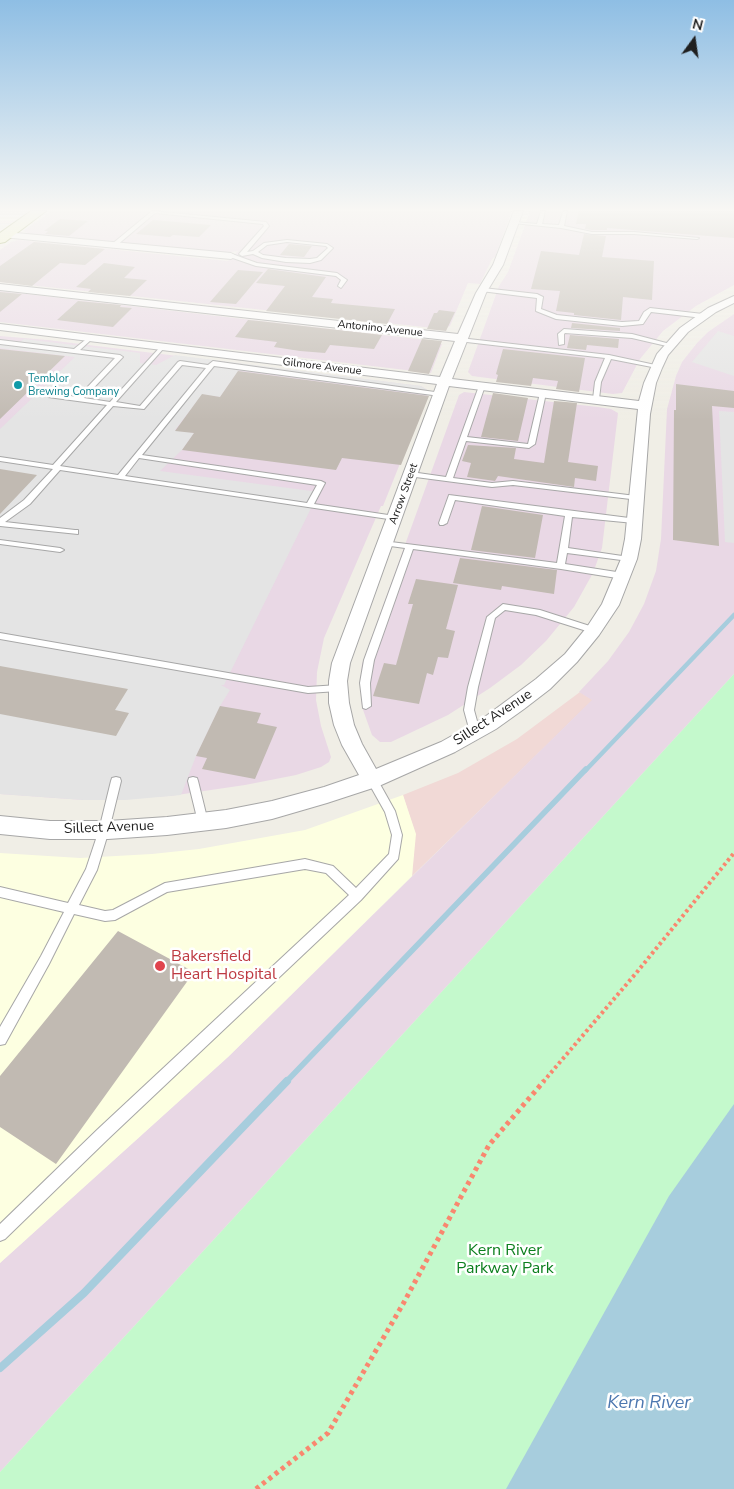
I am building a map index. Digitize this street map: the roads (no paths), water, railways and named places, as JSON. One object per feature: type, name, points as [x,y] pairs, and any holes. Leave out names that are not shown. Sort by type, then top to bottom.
[{"type":"street","name":"Arrow Street","points":[[372,780],[352,745],[338,703],[338,688],[343,656],[461,339],[489,280]]},
{"type":"street","name":"Antonino Avenue","points":[[0,287],[461,339]]},
{"type":"street","name":"Sillect Avenue","points":[[0,826],[50,830],[104,830],[203,822],[272,810],[327,795],[412,764],[475,732],[518,704],[571,658],[594,630],[610,605],[626,567],[634,521],[644,406],[657,366],[684,330],[703,316],[734,299]]},
{"type":"street","name":"Gilmore Avenue","points":[[0,327],[162,347],[214,362],[442,388],[482,386],[644,406]]},
{"type":"lane","points":[[341,286],[344,280]]},
{"type":"lane","points":[[483,290],[535,295],[540,297],[538,310],[556,317],[622,324],[641,323],[646,313],[650,310],[703,316]]},
{"type":"lane","points":[[561,344],[561,334],[564,331],[632,336],[671,345]]},
{"type":"lane","points":[[76,351],[90,338]]},
{"type":"lane","points":[[461,339],[609,357],[657,366]]},
{"type":"lane","points":[[0,342],[120,357],[79,400]]},
{"type":"lane","points":[[1,526],[28,502],[162,347]]},
{"type":"lane","points":[[596,400],[598,382],[609,357]]},
{"type":"lane","points":[[48,395],[142,408],[180,363],[214,362]]},
{"type":"lane","points":[[120,477],[214,362]]},
{"type":"lane","points":[[449,479],[482,386]]},
{"type":"lane","points":[[462,440],[529,446],[532,444],[543,393]]},
{"type":"lane","points":[[137,456],[321,483],[310,505]]},
{"type":"lane","points":[[0,459],[395,518]]},
{"type":"lane","points":[[411,474],[492,485],[513,483],[636,498]]},
{"type":"lane","points":[[443,523],[452,497],[569,514],[634,521]]},
{"type":"lane","points":[[562,566],[569,514]]},
{"type":"lane","points":[[1,526],[76,532]]},
{"type":"lane","points":[[0,542],[60,550]]},
{"type":"lane","points":[[386,543],[562,566],[626,567]]},
{"type":"lane","points":[[366,706],[365,683],[369,660],[410,546]]},
{"type":"lane","points":[[564,550],[626,567]]},
{"type":"lane","points":[[475,732],[469,710],[491,616],[503,607],[537,612],[594,630]]},
{"type":"lane","points":[[0,636],[308,690],[338,688]]},
{"type":"lane","points":[[0,1234],[103,1134],[357,896],[394,856],[396,835],[390,811],[372,780]]},
{"type":"lane","points":[[0,1039],[45,960],[91,870],[104,830],[116,781]]},
{"type":"lane","points":[[193,781],[203,822]]},
{"type":"lane","points":[[0,892],[105,916],[116,916],[133,904],[165,888],[305,864],[329,869],[357,896]]},
{"type":"water","name":"Kern River","points":[[734,1104],[734,1489],[506,1489],[669,1196]]},
{"type":"waterway","points":[[585,771],[734,615]]},
{"type":"waterway","points":[[286,1082],[586,769]]},
{"type":"waterway","points":[[0,1368],[84,1293],[287,1081]]},
{"type":"place","name":"Temblor Brewing Company","points":[[18,385]]},
{"type":"place","name":"Bakersfield Heart Hospital","points":[[160,966]]},
{"type":"park label","name":"Kern River Parkway Park","points":[[505,1260]]}]
